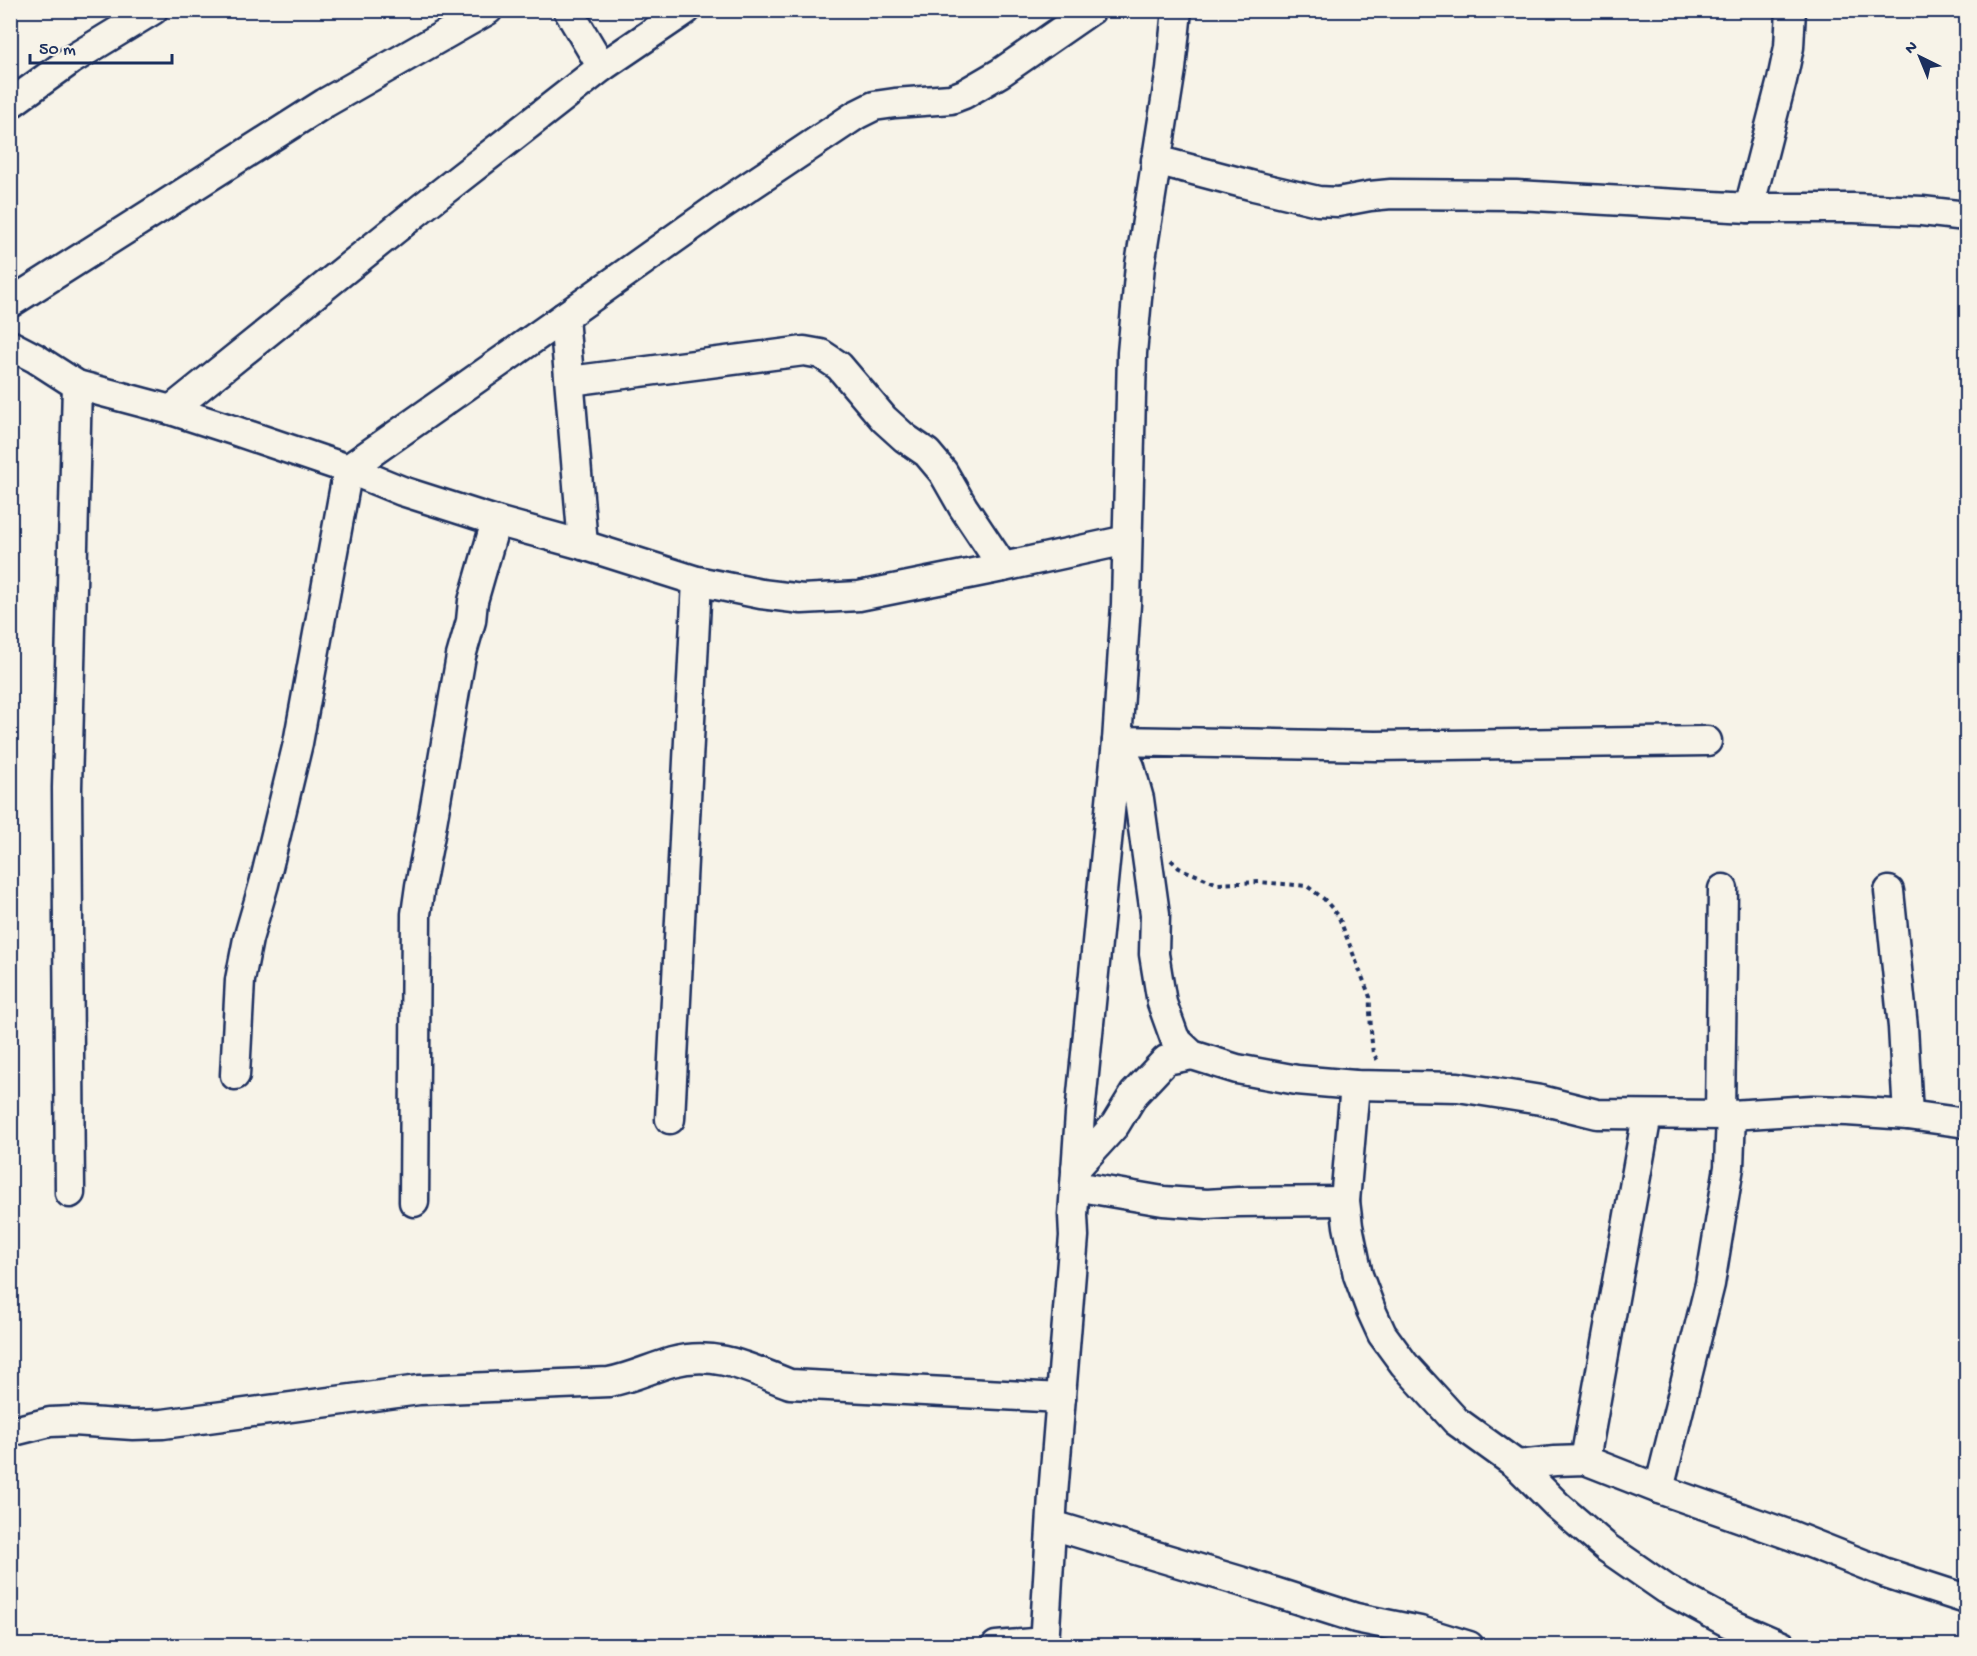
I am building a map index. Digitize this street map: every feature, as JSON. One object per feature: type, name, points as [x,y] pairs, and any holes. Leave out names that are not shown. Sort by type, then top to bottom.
[{"type":"street","points":[[10,104],[71,60],[153,10]]},
{"type":"street","points":[[10,303],[325,103],[488,10]]},
{"type":"street","points":[[568,10],[602,67]]},
{"type":"street","points":[[171,410],[423,207],[602,67],[686,10]]},
{"type":"street","points":[[235,1075],[240,980],[298,743],[348,469],[720,206],[856,115],[874,106],[951,99],[964,94],[1000,73],[1091,10]]},
{"type":"street","points":[[996,1646],[1044,1644],[1074,1236],[1076,1177],[1117,741],[1126,604],[1132,353],[1140,265],[1171,69],[1177,10]]},
{"type":"street","points":[[1749,208],[1785,69],[1789,48],[1791,10]]},
{"type":"street","points":[[1156,160],[1318,201],[1338,202],[1391,194],[1516,195],[1749,208],[1854,208],[1922,211],[1966,216]]},
{"type":"street","points":[[564,317],[583,545]]},
{"type":"street","points":[[10,345],[77,385],[171,410],[348,469],[402,491],[496,521],[583,545],[697,581],[761,594],[802,599],[859,596],[1126,540]]},
{"type":"street","points":[[570,381],[804,351],[821,354],[839,366],[884,419],[905,438],[927,453],[943,472],[1003,567]]},
{"type":"street","points":[[70,1193],[67,788],[77,385]]},
{"type":"street","points":[[414,1202],[416,914],[461,656],[471,621],[473,601],[496,521]]},
{"type":"street","points":[[670,1119],[697,581]]},
{"type":"street","points":[[1117,741],[1376,746],[1707,741]]},
{"type":"street","points":[[1117,741],[1130,767],[1139,799],[1155,914],[1155,954],[1162,1003],[1175,1039],[1192,1055],[1237,1069],[1297,1080],[1397,1087],[1458,1086],[1541,1100],[1597,1113],[1725,1115],[1812,1110],[1908,1115],[1966,1123]]},
{"type":"street","points":[[1659,1489],[1710,1284],[1729,1167],[1725,1115],[1722,889]]},
{"type":"street","points":[[1889,891],[1903,1027],[1908,1115]]},
{"type":"street","points":[[1076,1177],[1115,1125],[1134,1094],[1166,1060],[1192,1055]]},
{"type":"street","points":[[1355,1085],[1345,1201],[1358,1275],[1382,1334],[1418,1380],[1456,1421],[1517,1465],[1557,1506],[1607,1548],[1727,1634],[1782,1646]]},
{"type":"street","points":[[1585,1460],[1647,1115]]},
{"type":"street","points":[[1076,1177],[1163,1201],[1207,1204],[1345,1201]]},
{"type":"street","points":[[10,1432],[50,1422],[163,1424],[419,1390],[609,1382],[626,1379],[672,1362],[689,1359],[715,1359],[734,1363],[790,1384],[1061,1398]]},
{"type":"street","points":[[1517,1465],[1585,1460],[1659,1489],[1790,1535],[1886,1573],[1966,1599]]},
{"type":"street","points":[[1052,1525],[1356,1618],[1420,1631],[1470,1646]]},
{"type":"path","points":[[1167,855],[1179,868],[1218,884],[1259,882],[1307,886],[1324,899],[1338,915],[1370,998],[1373,1053],[1397,1087]]}]
